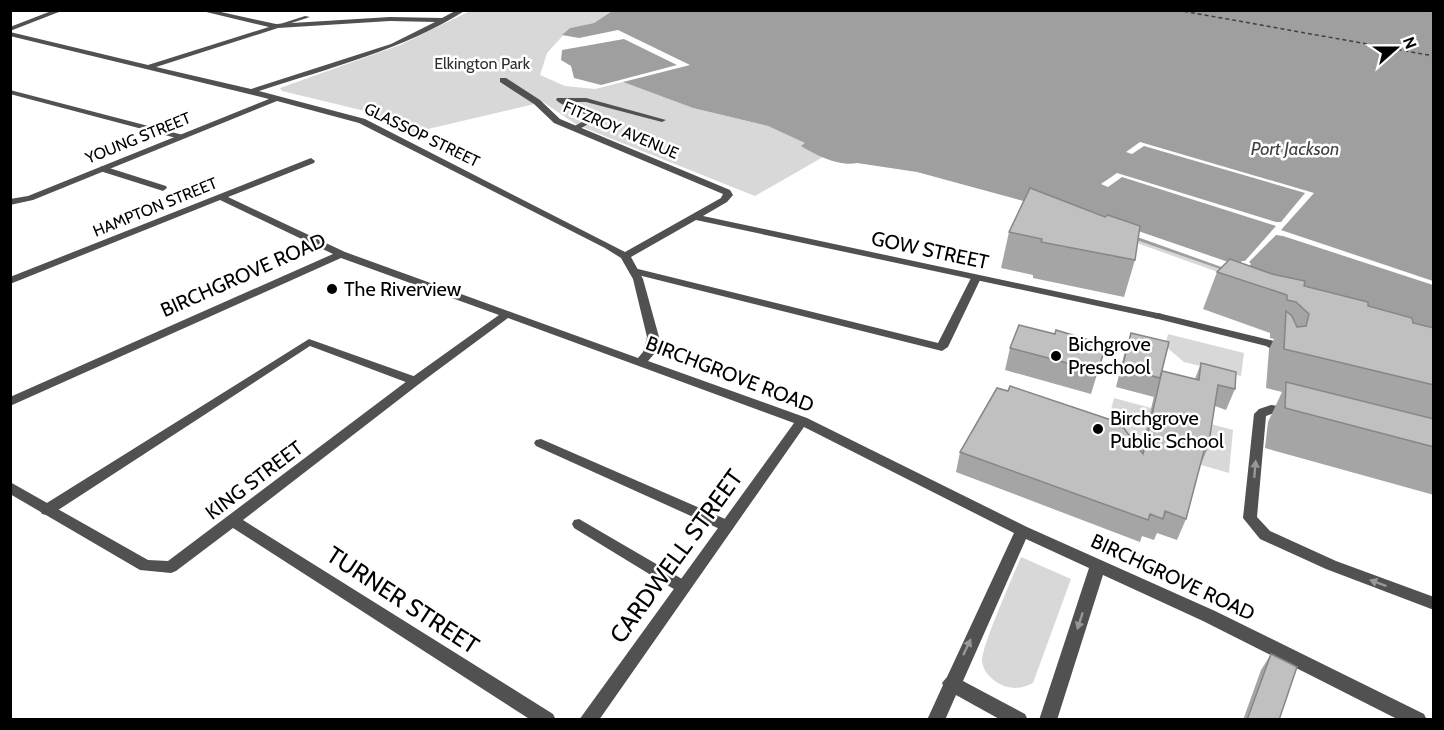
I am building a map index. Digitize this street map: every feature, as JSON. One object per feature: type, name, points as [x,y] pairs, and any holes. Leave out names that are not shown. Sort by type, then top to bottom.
[{"type":"street","points":[[10,29],[61,10]]},
{"type":"street","points":[[201,10],[276,26],[390,20],[446,20]]},
{"type":"street","points":[[252,92],[387,47],[463,10]]},
{"type":"street","points":[[148,68],[307,17]]},
{"type":"street","name":"GLASSOP STREET","points":[[10,34],[277,98],[362,121],[609,246],[625,256],[634,271],[653,337],[649,353],[641,362]]},
{"type":"street","name":"FITZROY AVENUE","points":[[502,80],[537,102],[552,118],[721,188],[728,195],[724,201],[695,217]]},
{"type":"street","points":[[10,92],[180,137]]},
{"type":"street","name":"YOUNG STREET","points":[[10,202],[30,198],[277,98]]},
{"type":"street","points":[[576,129],[593,119],[592,115],[588,111],[566,105],[560,100],[586,100],[662,120]]},
{"type":"street","name":"HAMPTON STREET","points":[[10,281],[311,160]]},
{"type":"street","points":[[103,169],[163,188]]},
{"type":"street","points":[[220,197],[340,254]]},
{"type":"street","points":[[625,256],[695,217]]},
{"type":"street","name":"GOW STREET","points":[[695,217],[1158,316],[1274,344],[1283,352],[1282,360]]},
{"type":"street","name":"BIRCHGROVE ROAD","points":[[10,402],[340,254],[802,421],[1022,531],[1209,616],[1418,720]]},
{"type":"street","points":[[634,271],[942,347],[976,278]]},
{"type":"street","name":"KING STREET","points":[[10,487],[145,566],[171,567],[415,381],[507,314]]},
{"type":"street","points":[[47,510],[309,342],[415,381]]},
{"type":"street","points":[[1303,415],[1281,408],[1266,409],[1260,414],[1250,518],[1265,535],[1332,565],[1434,604]]},
{"type":"street","name":"CARDWELL STREET","points":[[588,720],[802,421]]},
{"type":"street","points":[[541,443],[727,526]]},
{"type":"street","name":"TURNER STREET","points":[[234,520],[547,720]]},
{"type":"street","points":[[579,524],[683,586]]},
{"type":"street","points":[[936,720],[1022,531]]},
{"type":"street","points":[[1048,720],[1098,566]]},
{"type":"street","points":[[951,683],[1019,720]]},
{"type":"green space","name":"Elkington Park","points":[[470,11],[614,11],[594,23],[570,28],[547,53],[540,75],[565,86],[595,89],[623,82],[693,108],[768,126],[806,143],[809,151],[823,157],[755,196],[577,125],[543,102],[411,133],[369,112],[282,91],[280,88],[400,45]]},
{"type":"green space","points":[[1127,235],[1230,271],[1226,275],[1123,238]]},
{"type":"green space","points":[[1168,334],[1244,353],[1241,376],[1184,362],[1165,346]]},
{"type":"green space","points":[[1114,398],[1233,430],[1229,473],[1104,437]]},
{"type":"green space","points":[[1021,557],[1071,579],[1033,683],[1024,687],[1011,688],[992,679],[985,671],[982,661],[992,627]]},
{"type":"water","name":"Port Jackson","points":[[614,10],[1428,11],[1434,13],[1433,343],[1027,202],[917,172],[828,159],[801,146],[805,143],[768,126],[693,108],[623,82],[690,65],[618,30],[579,38],[562,35],[570,28],[594,23]]},
{"type":"water","points":[[624,39],[677,65],[601,85],[574,78],[571,66],[561,60],[562,50]]},
{"type":"pier","points":[[1140,142],[1314,193],[1281,230],[1433,281],[1433,285],[1283,236],[1276,235],[1249,262],[1251,264],[1247,268],[1230,270],[1129,234],[1112,222],[1237,265],[1245,261],[1276,226],[1122,177],[1108,187],[1101,184],[1117,173],[1276,222],[1281,222],[1305,193],[1144,146],[1132,154],[1126,152]]},
{"type":"building","points":[[1030,188],[1105,217],[1108,215],[1140,226],[1135,260],[1041,242],[1042,239],[1009,232]]},
{"type":"building","points":[[1230,259],[1272,274],[1305,281],[1304,286],[1368,302],[1368,306],[1412,318],[1413,323],[1434,328],[1434,385],[1284,349],[1286,311],[1292,316],[1297,327],[1306,326],[1309,314],[1296,302],[1287,300],[1287,295],[1217,272]]},
{"type":"building","points":[[1019,325],[1055,334],[1056,330],[1106,345],[1098,371],[1010,348]]},
{"type":"building","points":[[1131,333],[1169,342],[1160,378],[1122,368]]},
{"type":"building","points":[[1201,363],[1236,372],[1235,389],[1218,385],[1208,448],[1205,447],[1186,519],[1165,511],[1163,519],[1150,514],[1148,520],[960,452],[997,388],[1008,391],[1010,386],[1120,423],[1143,454],[1162,371],[1199,380]]},
{"type":"building","points":[[1286,382],[1434,419],[1434,447],[1285,408]]},
{"type":"building","points":[[1271,654],[1297,667],[1279,720],[1247,720]]},
{"type":"ferry route","points":[[1177,10],[1434,56]]},
{"type":"place","name":"The Riverview","points":[[332,289]]},
{"type":"place","name":"Bichgrove Preschool","points":[[1056,356]]},
{"type":"place","name":"Birchgrove Public School","points":[[1098,429]]}]
